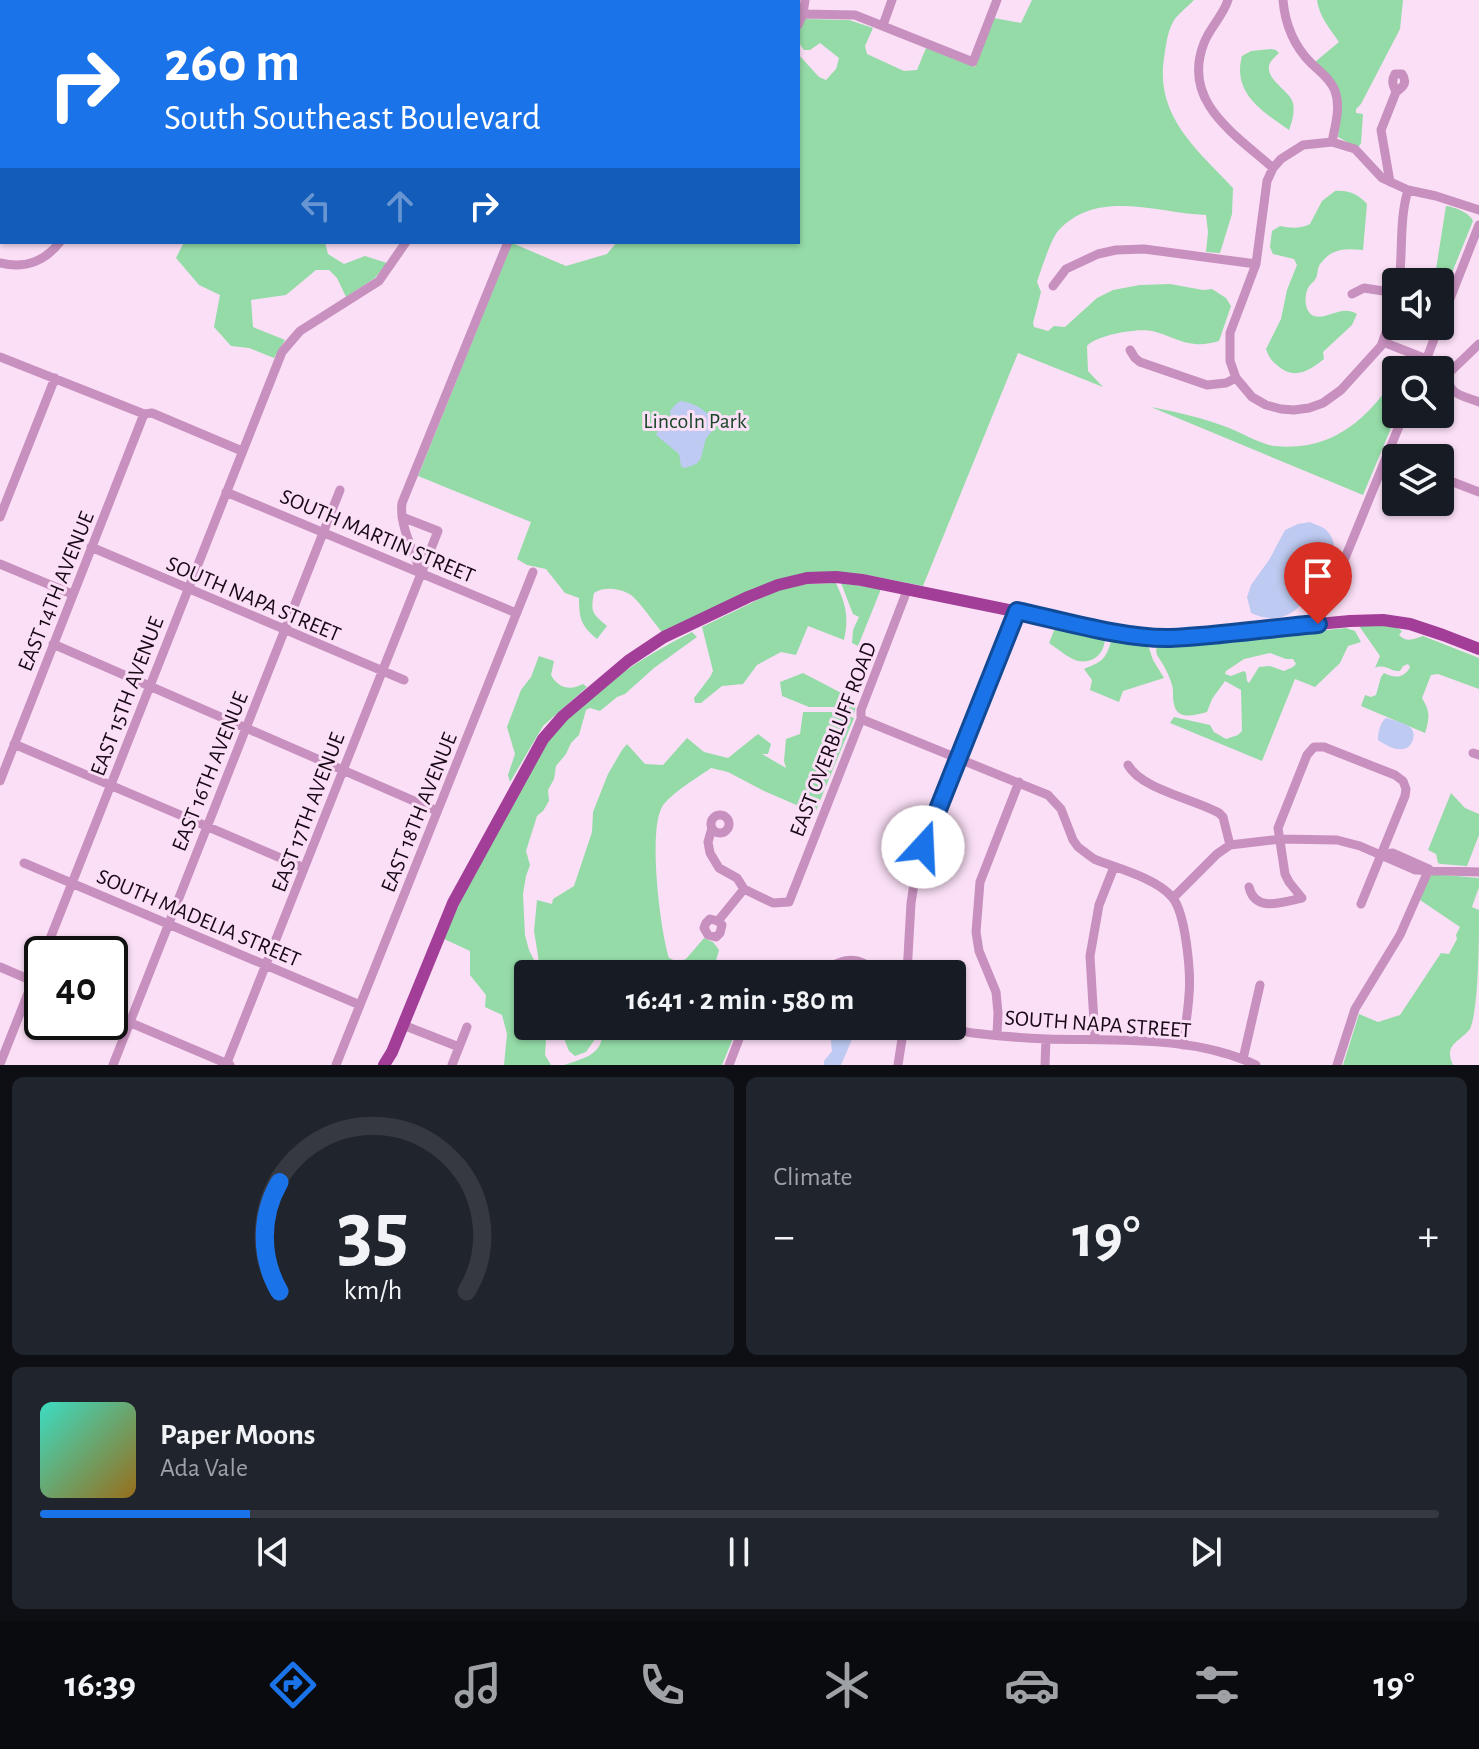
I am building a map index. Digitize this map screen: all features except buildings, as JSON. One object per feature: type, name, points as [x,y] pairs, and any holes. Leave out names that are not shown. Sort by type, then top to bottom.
[{"type":"main road","points":[[384,1065],[453,903],[543,739],[563,716],[628,661],[664,637],[748,597],[795,580],[839,577],[1142,636],[1169,638],[1383,620],[1410,624],[1479,649]]},
{"type":"street","points":[[805,0],[800,13],[855,15],[973,62],[997,0]]},
{"type":"street","points":[[883,25],[892,0]]},
{"type":"street","points":[[1228,0],[1199,55],[1199,82],[1203,97],[1218,119],[1273,168]]},
{"type":"street","points":[[1283,0],[1295,42],[1334,89],[1337,111],[1332,142]]},
{"type":"street","points":[[1390,182],[1381,130],[1396,92]]},
{"type":"street","points":[[1383,340],[1341,390],[1323,403],[1309,408],[1294,410],[1266,405],[1252,397],[1236,378],[1230,361],[1230,333],[1256,264],[1265,191],[1273,168],[1289,152],[1303,145],[1332,142],[1355,149],[1382,178],[1390,182],[1479,210]]},
{"type":"street","points":[[1401,268],[1402,214],[1408,190]]},
{"type":"street","points":[[1454,289],[1479,225]]},
{"type":"street","points":[[0,263],[24,265],[38,261],[58,244]]},
{"type":"street","name":"EAST 15TH AVENUE","points":[[51,936],[279,360],[289,342],[300,331],[379,281],[405,244]]},
{"type":"street","points":[[421,573],[401,508],[507,244]]},
{"type":"street","points":[[1053,286],[1066,269],[1098,254],[1116,250],[1144,249],[1256,264]]},
{"type":"street","points":[[1352,294],[1364,288],[1382,292]]},
{"type":"street","points":[[1382,344],[1406,356]]},
{"type":"street","points":[[1454,364],[1479,344]]},
{"type":"street","points":[[1130,350],[1140,362],[1199,383],[1218,385],[1236,378]]},
{"type":"street","points":[[0,357],[144,414],[152,413],[242,451]]},
{"type":"street","points":[[0,517],[55,378]]},
{"type":"street","points":[[1454,391],[1479,402]]},
{"type":"street","name":"EAST 14TH AVENUE","points":[[1,776],[144,414]]},
{"type":"street","points":[[1318,624],[1382,478]]},
{"type":"street","points":[[1454,482],[1479,492]]},
{"type":"street","name":"EAST 16TH AVENUE","points":[[113,1065],[340,490]]},
{"type":"street","name":"SOUTH MARTIN STREET","points":[[226,492],[516,613]]},
{"type":"street","name":"EAST 17TH AVENUE","points":[[228,1065],[438,531],[402,517]]},
{"type":"street","name":"SOUTH NAPA STREET","points":[[91,547],[404,680]]},
{"type":"street","points":[[0,564],[72,594]]},
{"type":"street","name":"EAST 18TH AVENUE","points":[[336,1065],[533,572]]},
{"type":"street","name":"EAST OVERBLUFF ROAD","points":[[744,889],[773,903],[789,902],[861,719],[861,710],[908,588]]},
{"type":"street","points":[[908,960],[917,865],[1017,611]]},
{"type":"street","points":[[53,644],[437,811]]},
{"type":"street","points":[[861,719],[1048,795],[1061,809],[1067,829],[1078,847],[1094,859],[1150,881],[1173,898],[1185,935],[1190,991],[1183,1045]]},
{"type":"street","points":[[14,744],[304,868]]},
{"type":"street","points":[[1249,887],[1258,903],[1302,898],[1285,874],[1280,821],[1307,755],[1314,747],[1324,747],[1395,775],[1403,781],[1406,789],[1361,904]]},
{"type":"street","points":[[1128,765],[1142,781],[1219,813],[1223,817],[1230,845]]},
{"type":"street","points":[[997,1034],[996,992],[979,951],[976,932],[980,882],[1019,782]]},
{"type":"street","points":[[712,828],[708,842],[710,853],[719,868],[737,878],[744,889],[718,921]]},
{"type":"street","points":[[1173,898],[1230,845],[1280,839],[1337,840],[1382,854],[1415,870],[1479,872]]},
{"type":"street","name":"SOUTH MADELIA STREET","points":[[24,863],[360,1005]]},
{"type":"street","points":[[1095,1039],[1090,956],[1099,905],[1114,867]]},
{"type":"street","points":[[1337,1065],[1355,1009],[1400,935],[1429,869]]},
{"type":"street","points":[[0,967],[24,977]]},
{"type":"street","points":[[1243,1059],[1260,985]]},
{"type":"street","name":"EAST 15TH AVENUE","points":[[0,1064],[24,1013]]},
{"type":"street","points":[[130,1022],[228,1065]]},
{"type":"street","points":[[403,1025],[459,1047]]},
{"type":"street","points":[[452,1065],[467,1027]]},
{"type":"street","name":"SOUTH NAPA STREET","points":[[966,1032],[1183,1045],[1256,1065]]},
{"type":"street","points":[[1045,1065],[1046,1039]]},
{"type":"street","points":[[729,1065],[739,1040]]},
{"type":"street","points":[[898,1065],[902,1040]]},
{"type":"green space","name":"Lincoln Park","points":[[1032,0],[1194,0],[1175,19],[1168,35],[1163,79],[1166,97],[1172,115],[1193,145],[1233,188],[1232,214],[1220,253],[1206,252],[1206,215],[1128,206],[1091,210],[1074,218],[1055,235],[1037,282],[1041,292],[1034,327],[1048,331],[1054,326],[1065,327],[1097,298],[1113,290],[1140,285],[1170,284],[1212,289],[1226,298],[1231,306],[1219,341],[1189,343],[1145,330],[1118,333],[1092,342],[1087,346],[1088,371],[1103,387],[1018,353],[923,586],[862,574],[819,572],[662,632],[631,595],[617,589],[602,589],[594,593],[592,605],[596,616],[607,626],[597,639],[582,621],[579,598],[565,593],[546,569],[527,565],[517,559],[531,522],[418,476],[512,244],[566,266],[607,254],[615,244],[800,244],[800,56],[819,77],[826,80],[836,69],[839,58],[820,43],[810,50],[804,50],[800,44],[800,27],[805,19],[849,20],[873,28],[865,46],[867,54],[904,71],[917,70],[926,48],[975,67],[994,18],[1021,23]]},
{"type":"green space","points":[[1317,0],[1403,0],[1400,29],[1356,109],[1356,113],[1363,114],[1358,148],[1338,137],[1341,99],[1315,62],[1339,42],[1322,17]]},
{"type":"green space","points":[[1271,49],[1279,53],[1270,63],[1270,74],[1293,103],[1289,130],[1252,100],[1241,80],[1242,56],[1251,51]]},
{"type":"green space","points":[[1335,191],[1352,193],[1367,204],[1363,250],[1340,250],[1327,257],[1308,288],[1306,304],[1311,314],[1319,317],[1340,311],[1357,314],[1352,325],[1323,352],[1324,359],[1304,372],[1288,372],[1272,360],[1266,349],[1281,319],[1287,290],[1297,265],[1294,259],[1273,254],[1270,247],[1272,231],[1280,226],[1295,228],[1310,224],[1322,201]]},
{"type":"green space","points":[[1446,206],[1462,211],[1473,221],[1454,268],[1436,268]]},
{"type":"green space","points":[[183,244],[326,244],[328,254],[344,264],[365,256],[387,263],[375,278],[346,297],[337,278],[329,270],[316,270],[286,295],[251,300],[253,327],[285,340],[274,358],[249,348],[231,346],[214,327],[220,295],[199,285],[176,258]]},
{"type":"green space","points":[[1382,394],[1382,428],[1391,428],[1363,495],[1151,407],[1210,421],[1269,445],[1284,447],[1330,438],[1356,423]]},
{"type":"green space","points":[[836,583],[846,611],[844,640],[808,626],[796,655],[781,652],[757,665],[743,684],[722,686],[701,703],[695,703],[694,698],[713,671],[702,627],[778,590],[807,584]]},
{"type":"green space","points":[[841,583],[881,589],[858,646],[852,643],[853,630],[859,617],[853,614]]},
{"type":"green space","points":[[1357,623],[1396,627],[1405,639],[1423,636],[1479,658],[1479,689],[1438,674],[1431,675],[1422,698],[1428,715],[1425,733],[1361,706],[1365,695],[1376,695],[1384,673],[1398,676],[1405,674],[1410,667],[1408,664],[1403,666],[1400,671],[1382,666],[1375,668],[1380,656]]},
{"type":"green space","points":[[1055,628],[1105,637],[1103,648],[1094,659],[1074,660],[1049,643]]},
{"type":"green space","points":[[1346,628],[1355,631],[1361,642],[1348,646],[1340,663],[1315,687],[1295,679],[1262,761],[1170,723],[1174,717],[1210,725],[1214,732],[1226,739],[1242,731],[1241,690],[1225,681],[1207,712],[1187,716],[1176,709],[1171,681],[1156,650],[1158,645],[1190,645]],"holes":[[[1270,653],[1293,659],[1296,664],[1284,671],[1270,666],[1259,667],[1249,683],[1244,671],[1231,676],[1225,674],[1244,659]]]},
{"type":"green space","points":[[692,632],[697,637],[600,711],[586,710],[579,735],[556,766],[548,790],[549,801],[537,816],[526,851],[530,865],[523,894],[525,935],[534,960],[514,960],[514,1040],[545,1040],[545,1055],[551,1065],[504,1065],[507,1034],[502,1015],[485,1007],[486,995],[470,975],[470,951],[442,938],[547,743],[595,694],[652,654]]},
{"type":"green space","points":[[1112,638],[1148,645],[1164,678],[1123,691],[1119,702],[1090,690],[1092,680],[1084,669],[1103,659]]},
{"type":"green space","points":[[539,656],[554,661],[551,675],[561,685],[574,687],[583,684],[587,687],[543,726],[510,782],[508,775],[515,754],[507,727],[521,690],[531,677]]},
{"type":"green space","points":[[803,673],[857,702],[854,714],[835,707],[809,707],[782,696],[780,682]]},
{"type":"green space","points":[[803,712],[838,712],[854,718],[815,813],[728,772],[711,768],[678,791],[662,807],[656,837],[657,881],[669,958],[674,960],[539,960],[534,931],[537,900],[552,904],[553,899],[574,886],[592,832],[593,812],[608,774],[622,750],[627,744],[645,764],[663,765],[687,738],[704,752],[728,758],[758,734],[771,744],[768,754],[762,754],[786,768],[786,739],[800,734]]},
{"type":"green space","points":[[1451,793],[1465,808],[1479,814],[1479,835],[1467,866],[1438,863],[1436,854],[1428,850]]},
{"type":"green space","points":[[1434,874],[1479,878],[1472,907],[1479,910],[1475,1006],[1470,1029],[1451,1048],[1453,1065],[1343,1065],[1359,1014],[1378,1022],[1400,1015],[1441,953],[1449,954],[1457,939],[1460,927],[1420,900],[1429,877]]},
{"type":"green space","points":[[704,938],[713,942],[719,950],[716,960],[683,960]]},
{"type":"green space","points":[[565,1040],[594,1040],[586,1052],[575,1056]]},
{"type":"green space","points":[[601,1040],[732,1040],[722,1065],[564,1065],[586,1057]]},
{"type":"water","points":[[680,401],[702,409],[713,423],[699,462],[684,468],[679,454],[656,435],[659,428],[671,421],[670,411]]},
{"type":"water","points":[[1310,522],[1327,531],[1334,547],[1332,566],[1316,602],[1300,605],[1290,614],[1277,618],[1251,613],[1247,597],[1251,585],[1285,530]]},
{"type":"water","points":[[1386,718],[1411,728],[1413,737],[1409,746],[1397,749],[1378,740]]},
{"type":"water","points":[[831,1040],[852,1040],[841,1065],[824,1065],[832,1051]]},
{"type":"route","points":[[923,847],[1017,611],[1101,629],[1169,638],[1318,624]]}]
